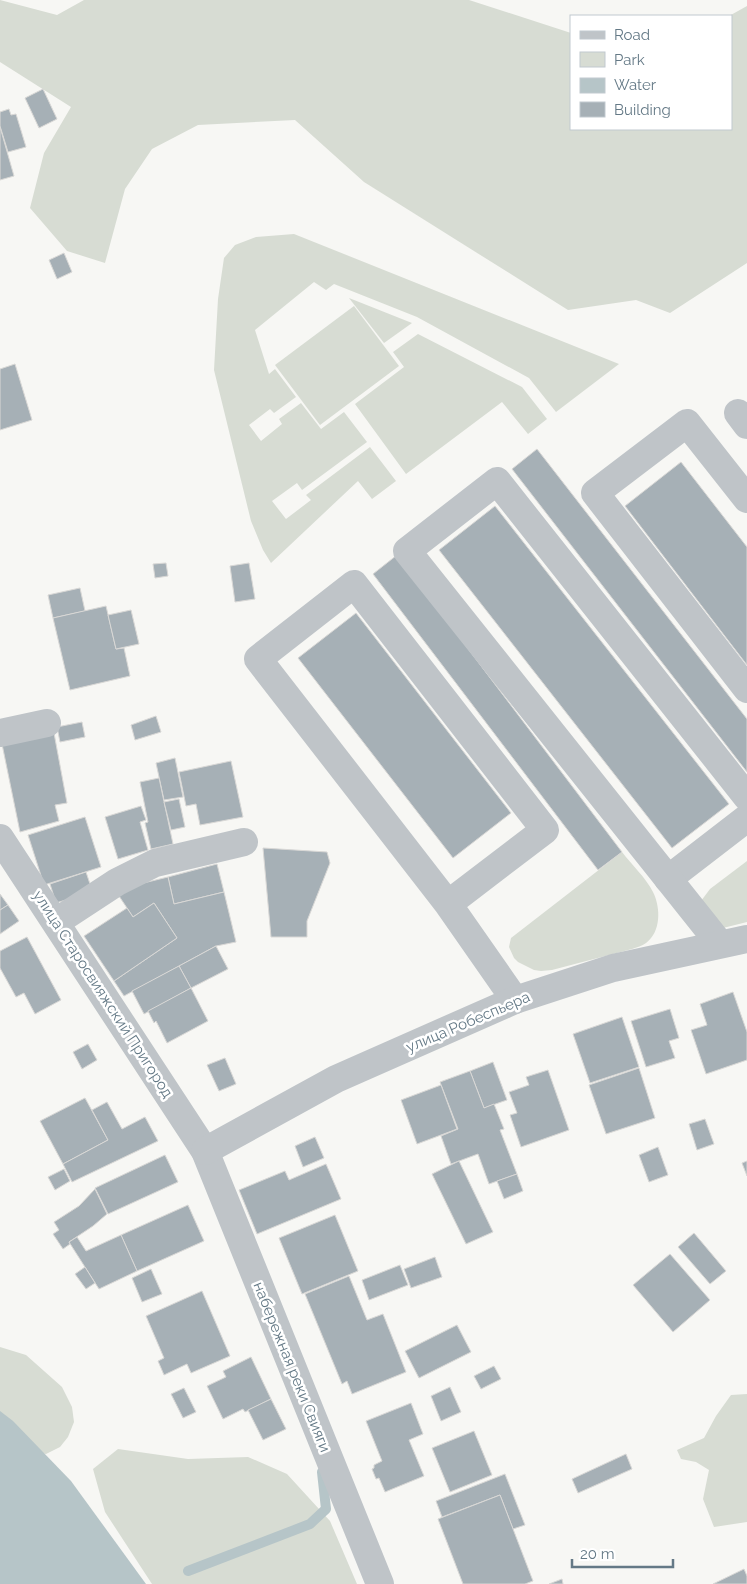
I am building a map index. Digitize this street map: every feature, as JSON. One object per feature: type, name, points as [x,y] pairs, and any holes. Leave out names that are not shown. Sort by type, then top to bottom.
[{"type":"street","points":[[747,499],[687,424],[594,493],[747,689]]},
{"type":"street","points":[[720,944],[407,551],[497,481],[747,797]]},
{"type":"street","points":[[448,904],[545,830],[354,584],[258,659],[448,904],[515,1000]]},
{"type":"street","points":[[0,733],[47,723]]},
{"type":"street","points":[[668,879],[747,818]]},
{"type":"street","name":"улица Старосвияжский Пригород","points":[[0,838],[205,1151]]},
{"type":"street","points":[[56,922],[117,882],[155,863],[244,842]]},
{"type":"street","name":"улица Робеспьера","points":[[205,1151],[336,1079],[515,1000],[613,968],[747,939]]},
{"type":"street","name":"набережная реки Свияги","points":[[205,1151],[380,1584]]},
{"type":"green space","points":[[0,0],[57,15],[84,0],[469,0],[570,33],[570,130],[732,130],[731,15],[747,6],[747,263],[670,313],[636,300],[568,310],[364,182],[295,120],[198,125],[152,149],[125,189],[105,263],[67,251],[30,208],[44,153],[71,107],[0,62]]},
{"type":"green space","points":[[294,234],[619,364],[556,412],[529,378],[417,317],[334,284],[326,290],[314,282],[255,330],[269,374],[275,369],[296,397],[274,413],[270,409],[249,425],[261,441],[282,424],[279,419],[301,403],[321,429],[344,412],[367,442],[302,490],[297,483],[272,501],[286,519],[311,500],[306,495],[370,447],[396,481],[372,499],[358,481],[271,563],[263,550],[251,521],[214,370],[218,299],[224,258],[235,245],[256,237]]},
{"type":"green space","points":[[349,298],[412,323],[384,343]]},
{"type":"green space","points":[[354,306],[399,366],[320,425],[275,365]]},
{"type":"green space","points":[[418,334],[522,387],[547,419],[528,434],[502,402],[406,474],[355,404],[404,367],[393,352]]},
{"type":"green space","points":[[622,852],[647,882],[656,898],[658,919],[655,933],[651,938],[644,944],[632,949],[552,970],[534,970],[518,962],[509,947],[511,938]]},
{"type":"green space","points":[[747,861],[747,922],[723,928],[701,901],[710,889]]},
{"type":"green space","points":[[0,1347],[26,1355],[62,1387],[72,1407],[74,1422],[68,1437],[60,1447],[46,1454],[25,1451],[0,1425]]},
{"type":"green space","points":[[747,1394],[747,1522],[714,1527],[703,1499],[709,1470],[696,1462],[681,1459],[677,1450],[704,1438],[716,1416],[731,1395]]},
{"type":"green space","points":[[118,1449],[188,1459],[248,1457],[287,1474],[330,1521],[357,1584],[152,1584],[105,1512],[93,1469]]},
{"type":"water","points":[[0,1411],[13,1421],[71,1481],[146,1584],[0,1584]]},
{"type":"building","points":[[43,89],[57,119],[39,128],[25,98]]},
{"type":"building","points":[[9,109],[11,115],[16,114],[26,147],[8,152],[0,126],[0,112]]},
{"type":"building","points":[[0,127],[14,176],[0,180]]},
{"type":"building","points":[[64,253],[72,272],[57,279],[49,260]]},
{"type":"building","points":[[15,364],[32,420],[0,430],[0,369]]},
{"type":"building","points":[[537,449],[747,719],[747,772],[512,469]]},
{"type":"building","points":[[681,462],[747,547],[747,665],[625,506]]},
{"type":"building","points":[[495,506],[729,804],[672,848],[439,550]]},
{"type":"building","points":[[397,555],[622,852],[598,870],[373,574]]},
{"type":"building","points":[[166,563],[168,576],[155,578],[153,564]]},
{"type":"building","points":[[249,563],[255,599],[235,602],[230,566]]},
{"type":"building","points":[[80,588],[85,611],[53,618],[48,595]]},
{"type":"building","points":[[106,606],[116,649],[124,648],[130,676],[70,690],[53,618]]},
{"type":"building","points":[[131,610],[139,644],[116,649],[108,615]]},
{"type":"building","points":[[356,613],[511,813],[453,858],[298,658]]},
{"type":"building","points":[[156,716],[161,732],[135,740],[131,725]]},
{"type":"building","points":[[82,722],[85,737],[60,742],[57,727]]},
{"type":"building","points":[[54,733],[67,803],[55,805],[59,821],[20,832],[2,744]]},
{"type":"building","points":[[175,758],[183,797],[164,800],[156,763]]},
{"type":"building","points":[[231,761],[243,817],[200,825],[196,804],[186,806],[179,772]]},
{"type":"building","points":[[159,778],[173,844],[151,849],[145,823],[148,822],[140,782]]},
{"type":"building","points":[[179,799],[185,827],[171,830],[164,802]]},
{"type":"building","points":[[141,806],[146,820],[140,822],[148,850],[118,859],[105,817]]},
{"type":"building","points":[[85,817],[101,867],[44,885],[28,835]]},
{"type":"building","points":[[263,848],[327,852],[330,863],[307,921],[307,937],[271,937]]},
{"type":"building","points":[[217,864],[224,892],[174,904],[168,877]]},
{"type":"building","points":[[86,872],[90,884],[72,898],[56,903],[50,884]]},
{"type":"building","points":[[168,877],[174,904],[224,892],[236,942],[216,946],[124,996],[114,981],[177,938],[154,903],[133,917],[115,890]]},
{"type":"building","points":[[0,894],[8,905],[0,910]]},
{"type":"building","points":[[154,903],[177,938],[114,981],[84,936],[127,908],[133,917]]},
{"type":"building","points":[[8,905],[19,921],[0,934],[0,910]]},
{"type":"building","points":[[27,937],[61,1000],[35,1014],[24,993],[16,997],[0,968],[0,951]]},
{"type":"building","points":[[216,946],[228,969],[191,988],[179,966]]},
{"type":"building","points":[[179,966],[191,988],[144,1014],[132,991]]},
{"type":"building","points":[[191,988],[208,1021],[167,1043],[156,1021],[154,1023],[148,1011]]},
{"type":"building","points":[[733,992],[747,1032],[747,1060],[706,1074],[691,1030],[707,1025],[700,1004]]},
{"type":"building","points":[[670,1009],[679,1038],[669,1041],[675,1058],[646,1067],[631,1021]]},
{"type":"building","points":[[622,1017],[639,1067],[590,1083],[573,1034]]},
{"type":"building","points":[[88,1044],[97,1060],[82,1069],[73,1052]]},
{"type":"building","points":[[225,1058],[236,1084],[219,1091],[207,1065]]},
{"type":"building","points":[[493,1062],[507,1100],[484,1108],[470,1071]]},
{"type":"building","points":[[639,1068],[655,1118],[606,1134],[589,1085]]},
{"type":"building","points":[[548,1070],[569,1130],[521,1147],[510,1115],[517,1113],[509,1092],[529,1085],[526,1077]]},
{"type":"building","points":[[470,1071],[484,1108],[494,1104],[504,1129],[500,1130],[517,1174],[489,1184],[478,1154],[451,1164],[441,1136],[458,1129],[440,1082]]},
{"type":"building","points":[[441,1085],[457,1129],[417,1144],[401,1100]]},
{"type":"building","points":[[85,1098],[108,1140],[63,1164],[40,1121]]},
{"type":"building","points":[[107,1102],[122,1129],[145,1117],[158,1141],[72,1182],[63,1164],[108,1140],[92,1110]]},
{"type":"building","points":[[705,1119],[714,1144],[697,1150],[689,1124]]},
{"type":"building","points":[[315,1137],[324,1158],[303,1167],[295,1146]]},
{"type":"building","points":[[658,1147],[668,1175],[649,1182],[639,1155]]},
{"type":"building","points":[[165,1155],[178,1182],[108,1214],[95,1188]]},
{"type":"building","points":[[459,1161],[493,1232],[466,1244],[432,1174]]},
{"type":"building","points":[[747,1161],[747,1176],[742,1163]]},
{"type":"building","points":[[326,1164],[341,1199],[257,1234],[239,1190],[285,1171],[289,1180]]},
{"type":"building","points":[[64,1169],[70,1181],[55,1190],[48,1177]]},
{"type":"building","points":[[517,1174],[523,1191],[504,1199],[497,1181]]},
{"type":"building","points":[[95,1189],[107,1214],[69,1242],[70,1244],[63,1249],[53,1234],[59,1230],[54,1222],[79,1206]]},
{"type":"building","points":[[188,1205],[204,1241],[137,1271],[121,1235]]},
{"type":"building","points":[[335,1215],[358,1271],[302,1294],[279,1238]]},
{"type":"building","points":[[694,1233],[726,1271],[710,1284],[678,1247]]},
{"type":"building","points":[[121,1235],[137,1271],[99,1289],[69,1242],[77,1237],[86,1251]]},
{"type":"building","points":[[670,1254],[710,1300],[673,1332],[633,1285]]},
{"type":"building","points":[[435,1257],[442,1277],[411,1288],[404,1269]]},
{"type":"building","points":[[400,1265],[408,1285],[369,1300],[362,1280]]},
{"type":"building","points":[[85,1267],[95,1283],[86,1289],[75,1274]]},
{"type":"building","points":[[151,1269],[162,1294],[142,1302],[132,1278]]},
{"type":"building","points":[[349,1276],[367,1320],[383,1314],[406,1372],[352,1394],[347,1381],[342,1384],[305,1294]]},
{"type":"building","points":[[202,1291],[230,1356],[191,1373],[187,1364],[164,1375],[158,1361],[164,1358],[146,1316]]},
{"type":"building","points":[[457,1325],[471,1352],[419,1378],[405,1351]]},
{"type":"building","points":[[251,1357],[271,1399],[245,1412],[243,1409],[223,1419],[207,1386],[226,1377],[223,1371]]},
{"type":"building","points":[[494,1366],[501,1379],[481,1389],[474,1376]]},
{"type":"building","points":[[450,1387],[461,1412],[441,1421],[431,1396]]},
{"type":"building","points":[[184,1388],[196,1412],[183,1418],[171,1394]]},
{"type":"building","points":[[271,1399],[286,1429],[263,1440],[248,1410]]},
{"type":"building","points":[[411,1403],[423,1434],[409,1440],[424,1476],[385,1492],[379,1478],[376,1479],[372,1469],[374,1465],[382,1461],[366,1421]]},
{"type":"building","points":[[474,1431],[492,1475],[450,1492],[432,1448]]},
{"type":"building","points":[[626,1454],[632,1469],[578,1493],[572,1479]]},
{"type":"building","points":[[505,1474],[525,1525],[513,1529],[500,1495],[442,1517],[436,1501]]},
{"type":"building","points":[[500,1495],[533,1581],[525,1584],[463,1584],[438,1519]]},
{"type":"building","points":[[744,1569],[747,1576],[747,1584],[713,1584]]},
{"type":"building","points":[[562,1579],[563,1584],[549,1584]]},
{"type":"waterway","points":[[188,1571],[310,1524],[326,1509],[322,1472]]}]
